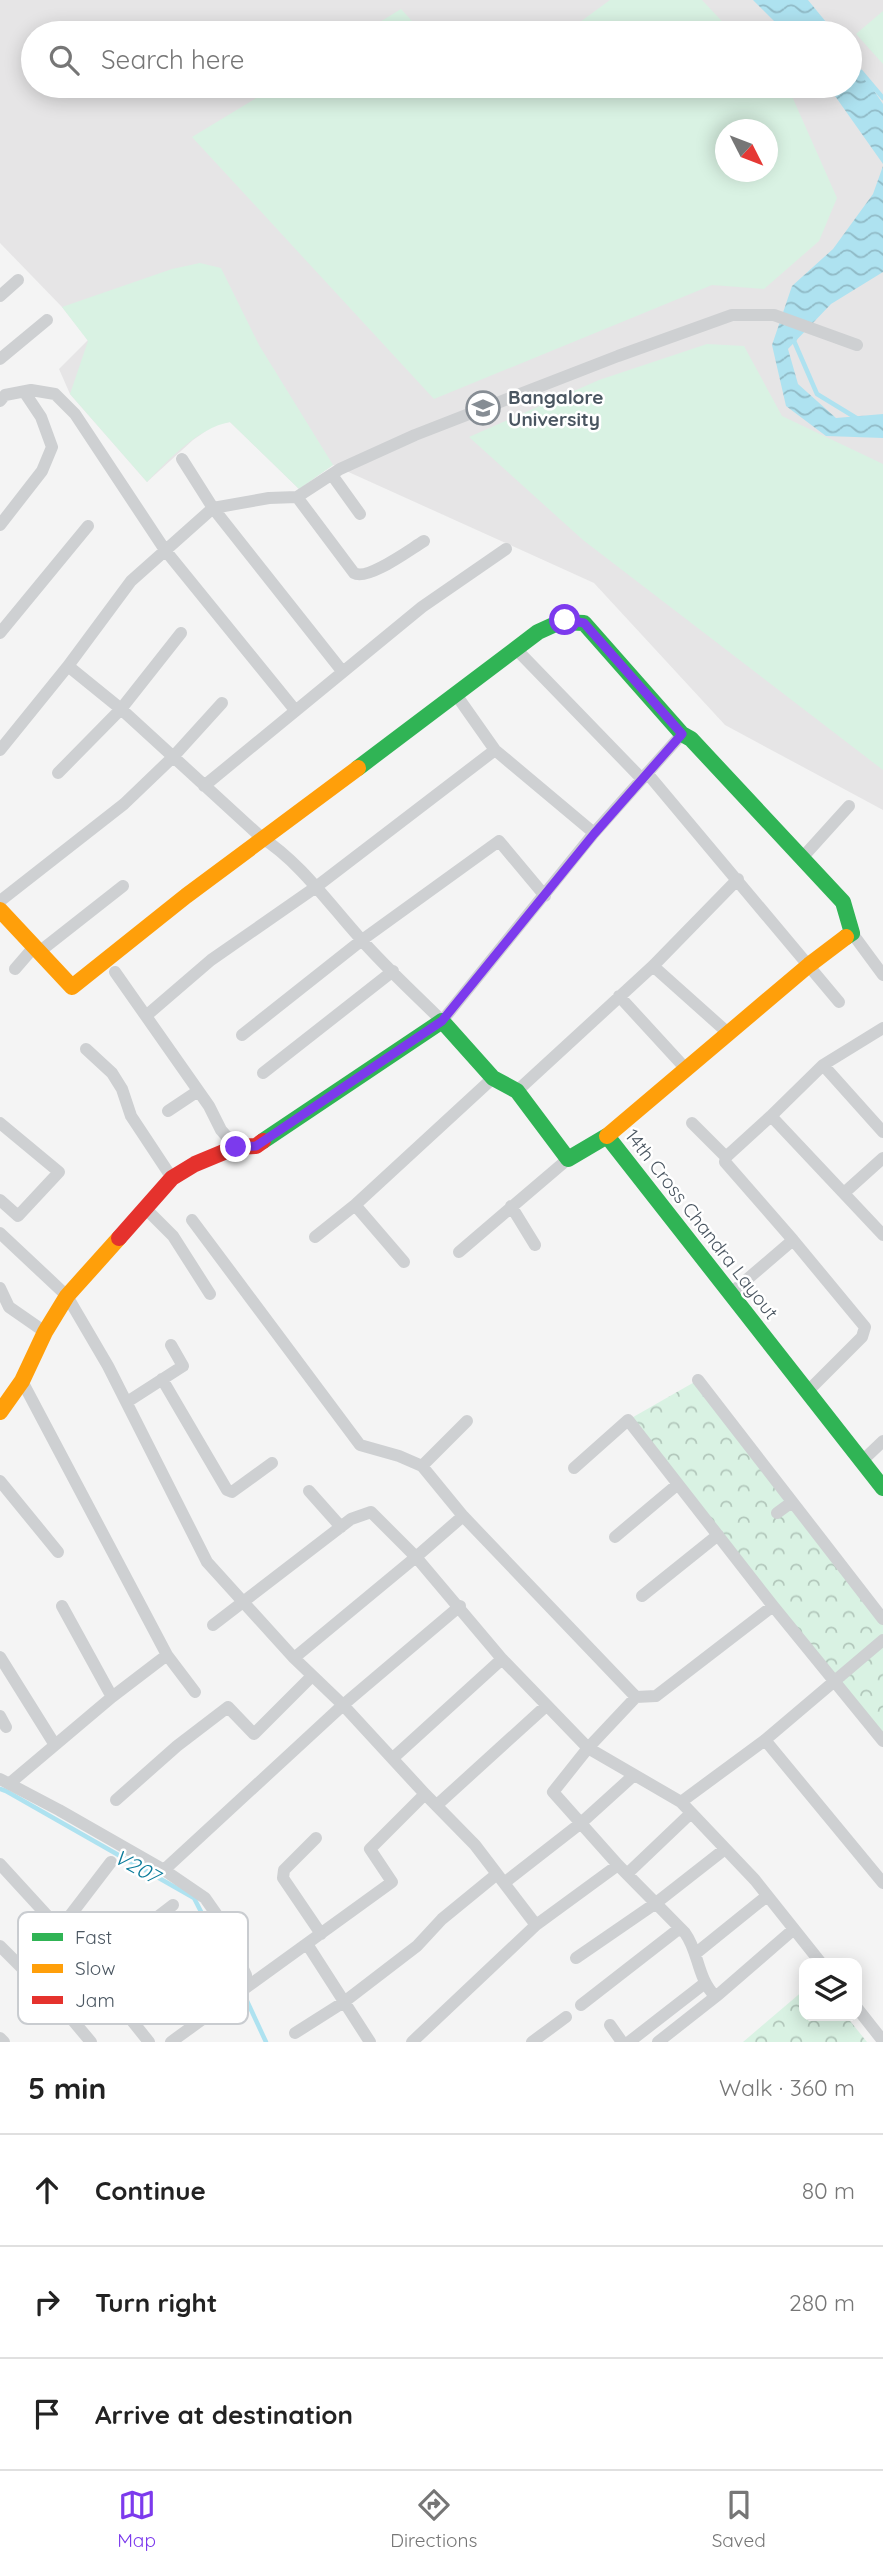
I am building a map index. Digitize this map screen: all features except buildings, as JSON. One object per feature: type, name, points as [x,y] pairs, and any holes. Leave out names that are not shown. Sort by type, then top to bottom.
[{"type":"street","points":[[0,296],[18,280]]},
{"type":"street","points":[[0,750],[68,666],[131,581],[213,508],[269,498],[297,497],[332,475],[415,435],[732,315],[774,315],[857,345]]},
{"type":"street","points":[[0,359],[47,320]]},
{"type":"street","points":[[2,395],[31,390],[55,394],[75,414],[165,550],[295,710]]},
{"type":"street","points":[[0,525],[42,471],[52,447],[41,417],[25,393]]},
{"type":"street","points":[[182,459],[213,508],[342,671]]},
{"type":"street","points":[[332,475],[360,514]]},
{"type":"street","points":[[297,497],[358,576],[369,574],[424,541]]},
{"type":"street","points":[[0,633],[88,526]]},
{"type":"street","points":[[204,786],[422,607],[506,549]]},
{"type":"street","points":[[3,919],[37,949],[72,987],[262,838],[457,696],[516,649],[551,624],[565,620],[584,623],[682,734],[707,755],[844,902],[852,933],[883,975]]},
{"type":"street","points":[[58,773],[121,709],[181,633]]},
{"type":"street","points":[[516,649],[645,776],[738,879],[839,1002]]},
{"type":"street","points":[[68,666],[121,709],[262,838],[274,845],[493,1078],[517,1091],[568,1158],[459,1252]]},
{"type":"street","points":[[457,696],[495,750],[594,834]]},
{"type":"street","points":[[0,901],[124,804],[173,757],[222,703]]},
{"type":"street","points":[[0,1412],[22,1381],[45,1332],[67,1296],[172,1178],[195,1164],[236,1147],[256,1146],[442,1021],[594,834],[682,734]]},
{"type":"street","points":[[147,1015],[211,960],[316,887],[495,750]]},
{"type":"street","points":[[802,858],[849,806]]},
{"type":"street","points":[[242,1035],[362,940],[499,841],[545,896]]},
{"type":"street","points":[[517,1091],[653,966],[738,879]]},
{"type":"street","points":[[15,969],[37,949],[123,886]]},
{"type":"street","points":[[607,1136],[809,965],[852,933]]},
{"type":"street","points":[[653,966],[728,1033]]},
{"type":"street","points":[[263,1073],[393,971]]},
{"type":"street","points":[[115,972],[198,1091],[220,1130],[236,1147]]},
{"type":"street","points":[[619,996],[686,1069]]},
{"type":"street","points":[[726,1157],[823,1065],[883,1028]]},
{"type":"street","points":[[86,1049],[112,1073],[122,1089],[131,1116],[172,1178]]},
{"type":"street","points":[[823,1065],[883,1132]]},
{"type":"street","points":[[315,1237],[355,1205],[493,1078]]},
{"type":"street","points":[[168,1111],[198,1091]]},
{"type":"street","points":[[771,1116],[883,1235]]},
{"type":"street","points":[[0,1123],[59,1172],[18,1216],[0,1200]]},
{"type":"street","points":[[692,1123],[726,1157],[725,1161],[865,1327],[866,1331],[862,1337],[807,1392]]},
{"type":"street","name":"14th Cross Chandra Layout","points":[[568,1158],[607,1136],[883,1488]]},
{"type":"street","points":[[844,1193],[883,1158]]},
{"type":"street","points":[[355,1205],[404,1262]]},
{"type":"street","points":[[511,1206],[535,1245]]},
{"type":"street","points":[[145,1208],[173,1236],[210,1294]]},
{"type":"street","points":[[192,1220],[360,1445],[422,1466],[463,1516],[636,1698]]},
{"type":"street","points":[[0,1233],[67,1296],[127,1402],[207,1562],[312,1676],[343,1705],[475,1845],[536,1925]]},
{"type":"street","points":[[730,1294],[793,1240]]},
{"type":"street","points":[[0,1288],[3,1303],[45,1332]]},
{"type":"street","points":[[127,1402],[183,1366],[171,1345]]},
{"type":"street","points":[[162,1379],[227,1490],[232,1492],[272,1463]]},
{"type":"street","points":[[698,1380],[883,1619]]},
{"type":"street","points":[[22,1381],[167,1656],[195,1692]]},
{"type":"street","points":[[574,1468],[628,1420],[773,1606],[883,1741]]},
{"type":"street","points":[[422,1466],[467,1421]]},
{"type":"street","points":[[862,1461],[883,1441]]},
{"type":"street","points":[[0,1481],[58,1552]]},
{"type":"street","points":[[615,1537],[678,1484]]},
{"type":"street","points":[[309,1491],[341,1527]]},
{"type":"street","points":[[777,1513],[792,1502]]},
{"type":"street","points":[[213,1625],[351,1519],[371,1512],[416,1557],[502,1659],[587,1748],[681,1802],[767,1895],[817,1958]]},
{"type":"street","points":[[295,1658],[463,1516]]},
{"type":"street","points":[[642,1596],[718,1535]]},
{"type":"street","points":[[62,1606],[112,1697]]},
{"type":"street","points":[[164,1870],[343,1705],[460,1606]]},
{"type":"street","points":[[715,1996],[705,1983],[689,1938],[622,1870],[553,1792],[587,1748],[636,1698],[656,1696],[773,1606]]},
{"type":"street","points":[[681,1802],[765,1740],[883,1640]]},
{"type":"street","points":[[167,1656],[5,1781],[164,1870],[205,1898],[215,1912]]},
{"type":"street","points":[[0,1657],[55,1745]]},
{"type":"street","points":[[393,1758],[502,1659]]},
{"type":"street","points":[[116,1800],[177,1746],[228,1707],[254,1734],[312,1676]]},
{"type":"street","points":[[437,1805],[546,1706]]},
{"type":"street","points":[[765,1740],[883,1883]]},
{"type":"street","points":[[295,2034],[344,2003],[417,1946],[442,1919],[581,1823],[634,1775]]},
{"type":"street","points":[[248,1987],[393,1882],[370,1849],[425,1794]]},
{"type":"street","points":[[412,2042],[536,1925],[622,1870],[691,1813]]},
{"type":"street","points":[[316,1838],[284,1870],[283,1878],[321,1934]]},
{"type":"street","points":[[576,1958],[656,1903],[725,1849]]},
{"type":"street","points":[[73,1912],[111,1862]]},
{"type":"street","points":[[0,1864],[43,1912]]},
{"type":"street","points":[[695,1954],[767,1895]]},
{"type":"street","points":[[164,1912],[173,1905]]},
{"type":"street","points":[[581,2006],[680,1928]]},
{"type":"street","points":[[658,2042],[794,1929]]},
{"type":"street","points":[[307,1944],[370,2042]]},
{"type":"street","points":[[0,1946],[18,1964]]},
{"type":"street","points":[[629,2042],[705,1983]]},
{"type":"street","points":[[862,2014],[883,2041]]},
{"type":"street","points":[[532,2042],[566,2017]]},
{"type":"street","points":[[76,2024],[91,2042]]},
{"type":"street","points":[[135,2024],[149,2042]]},
{"type":"street","points":[[171,2042],[196,2024]]},
{"type":"street","points":[[610,2025],[622,2042]]},
{"type":"shaded area","name":"Bangalore University","points":[[0,0],[883,0],[883,810],[725,725],[594,583],[333,465],[299,489],[230,422],[216,424],[193,440],[147,482],[70,394],[59,369],[88,340],[62,307],[0,243]]},
{"type":"green space","points":[[610,0],[702,0],[722,21],[581,21]]},
{"type":"green space","points":[[401,9],[412,21],[382,21]]},
{"type":"green space","points":[[883,11],[883,64],[862,41],[862,29]]},
{"type":"green space","points":[[256,98],[793,98],[837,198],[819,241],[764,289],[712,285],[434,399],[192,137]]},
{"type":"green space","points":[[200,263],[221,268],[259,345],[333,465],[299,489],[230,422],[218,425],[195,438],[174,454],[147,482],[70,394],[88,341],[62,307],[172,269]]},
{"type":"green space","points":[[707,344],[744,346],[782,416],[883,464],[883,770],[583,540],[469,437],[599,380]]},
{"type":"green space","points":[[698,1380],[883,1619],[883,1741],[628,1420]]},
{"type":"green space","points":[[799,1994],[799,2021],[850,2021],[867,2042],[743,2042]]},
{"type":"water","points":[[753,0],[808,0],[825,21],[774,21]]},
{"type":"water","points":[[862,73],[883,104],[883,164],[836,98],[862,98]]},
{"type":"water","points":[[883,166],[883,272],[831,304],[788,349],[798,384],[836,418],[883,414],[883,438],[826,436],[786,406],[772,345],[792,286],[833,249],[873,194]]},
{"type":"waterway","points":[[862,73],[883,98]]},
{"type":"waterway","points":[[796,336],[794,341],[817,394],[858,419]]},
{"type":"waterway","name":"V207","points":[[0,1789],[194,1898],[201,1912]]},
{"type":"waterway","name":"V207","points":[[248,2003],[266,2042]]},
{"type":"traffic: fast","points":[[358,768],[538,632],[560,622],[584,623],[682,734],[691,739],[843,902],[852,933],[846,937]]},
{"type":"traffic: fast","points":[[263,1141],[442,1021],[493,1078],[517,1091],[568,1159],[607,1136],[883,1488]]},
{"type":"traffic: slow","points":[[0,910],[72,987],[186,896],[358,768]]},
{"type":"traffic: slow","points":[[607,1136],[809,965],[846,937]]},
{"type":"traffic: slow","points":[[0,1412],[22,1381],[45,1332],[67,1296],[119,1238]]},
{"type":"traffic: jam","points":[[119,1238],[172,1178],[195,1164],[236,1147],[256,1146],[263,1141]]},
{"type":"place","name":"Bangalore University","points":[[483,408]]},
{"type":"route","points":[[236,1147],[256,1146],[276,1134],[442,1021],[594,834],[682,734],[584,623],[565,620]]}]
